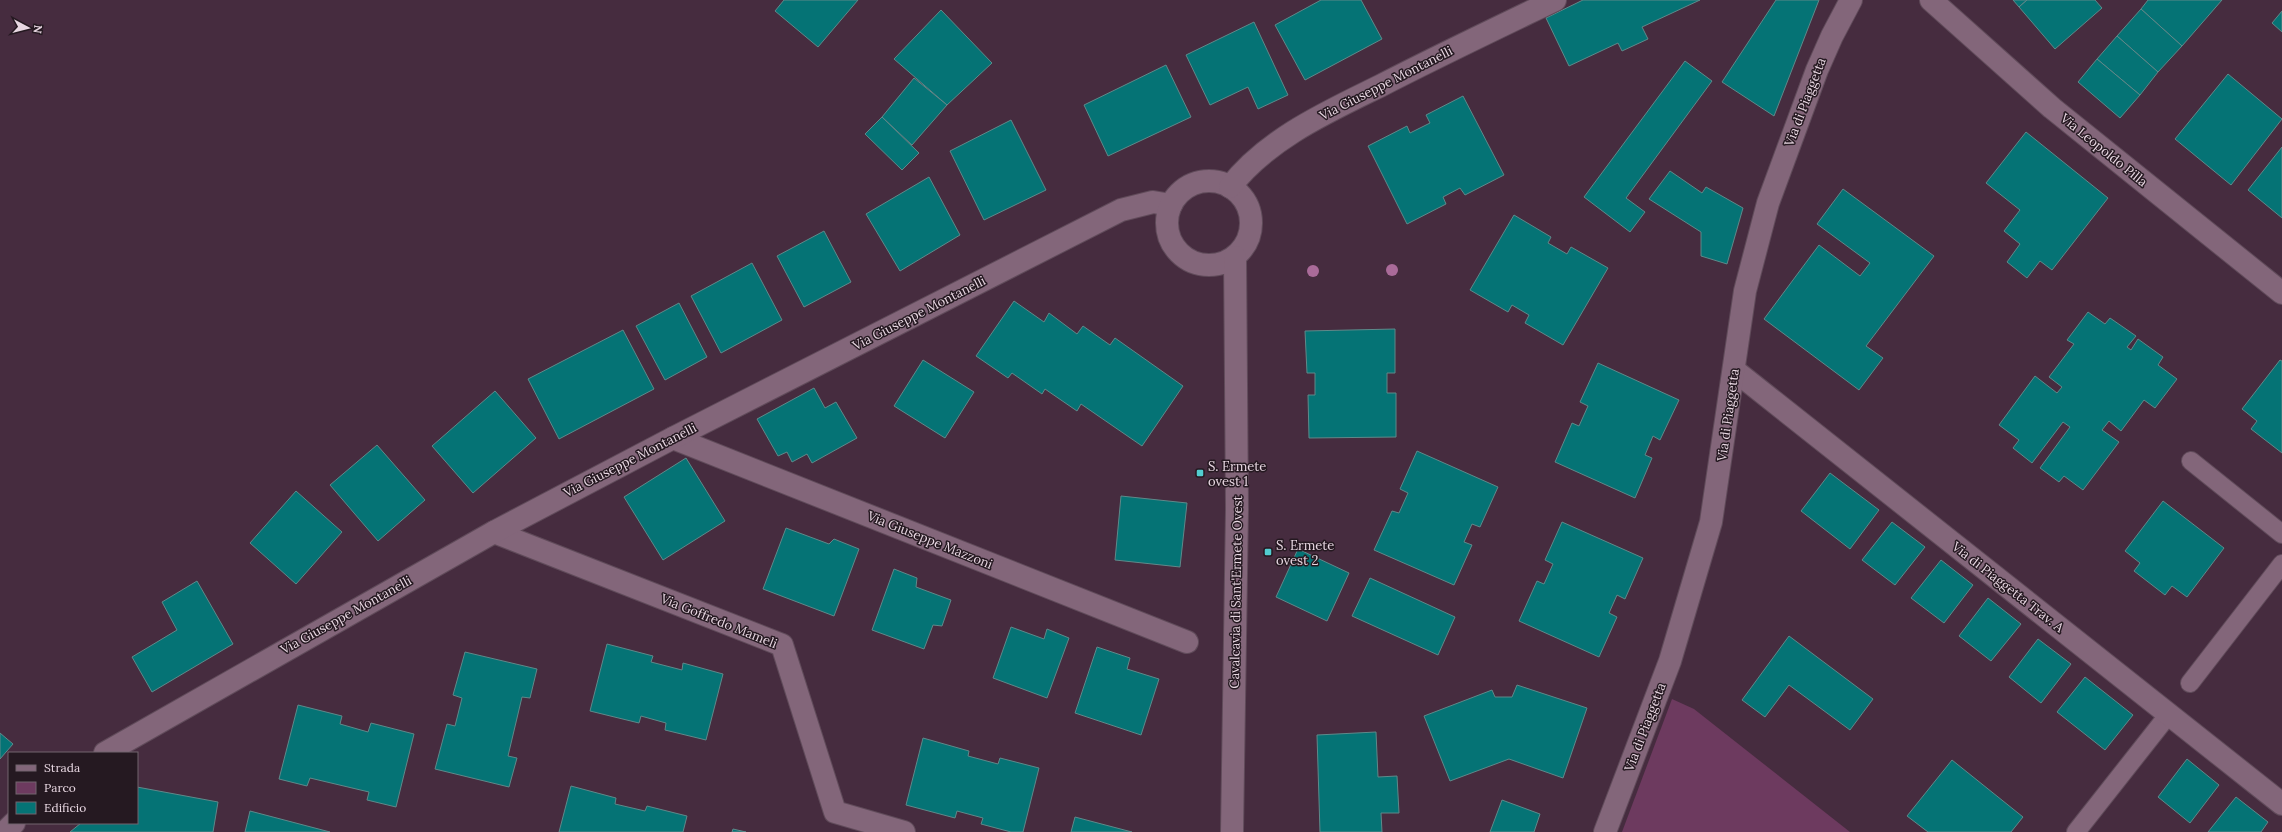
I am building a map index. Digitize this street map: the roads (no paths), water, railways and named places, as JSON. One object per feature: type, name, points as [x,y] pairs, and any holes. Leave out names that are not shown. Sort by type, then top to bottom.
[{"type":"street","name":"Via Giuseppe Montanelli","points":[[1230,187],[1238,176],[1265,154],[1323,115],[1432,59],[1555,0]]},
{"type":"street","name":"Via di Piaggetta","points":[[1605,832],[1670,661],[1704,549],[1720,475],[1745,291],[1768,203],[1817,70],[1832,36],[1851,0]]},
{"type":"street","name":"Via Leopoldo Pilla","points":[[1931,0],[2052,108],[2282,294]]},
{"type":"street","points":[[1201,182],[1214,182],[1230,187],[1240,194],[1248,206],[1252,220],[1251,234],[1245,247],[1235,257],[1205,264],[1191,260],[1179,252],[1172,242],[1168,230],[1167,217],[1171,204],[1178,194],[1189,186],[1201,182]]},
{"type":"street","name":"Via Giuseppe Montanelli","points":[[107,752],[494,532],[672,438],[1121,210],[1153,202],[1171,204]]},
{"type":"street","name":"Cavalcavia di Sant'Ermete Ovest","points":[[1232,832],[1238,509],[1235,257]]},
{"type":"street","name":"Via di Piaggetta Trav. A","points":[[1734,370],[2282,804]]},
{"type":"street","name":"Via Giuseppe Mazzoni","points":[[672,438],[1187,642]]},
{"type":"street","name":"Via Goffredo Mameli","points":[[494,532],[782,645],[835,812],[904,832]]},
{"type":"street","points":[[4,832],[13,824]]},
{"type":"lane","points":[[2191,461],[2282,534]]},
{"type":"lane","points":[[2190,683],[2282,564]]},
{"type":"lane","points":[[2076,832],[2169,714]]},
{"type":"place","name":"S. Ermete ovest 1","points":[[1200,473]]},
{"type":"place","name":"S. Ermete ovest 2","points":[[1268,552]]}]
